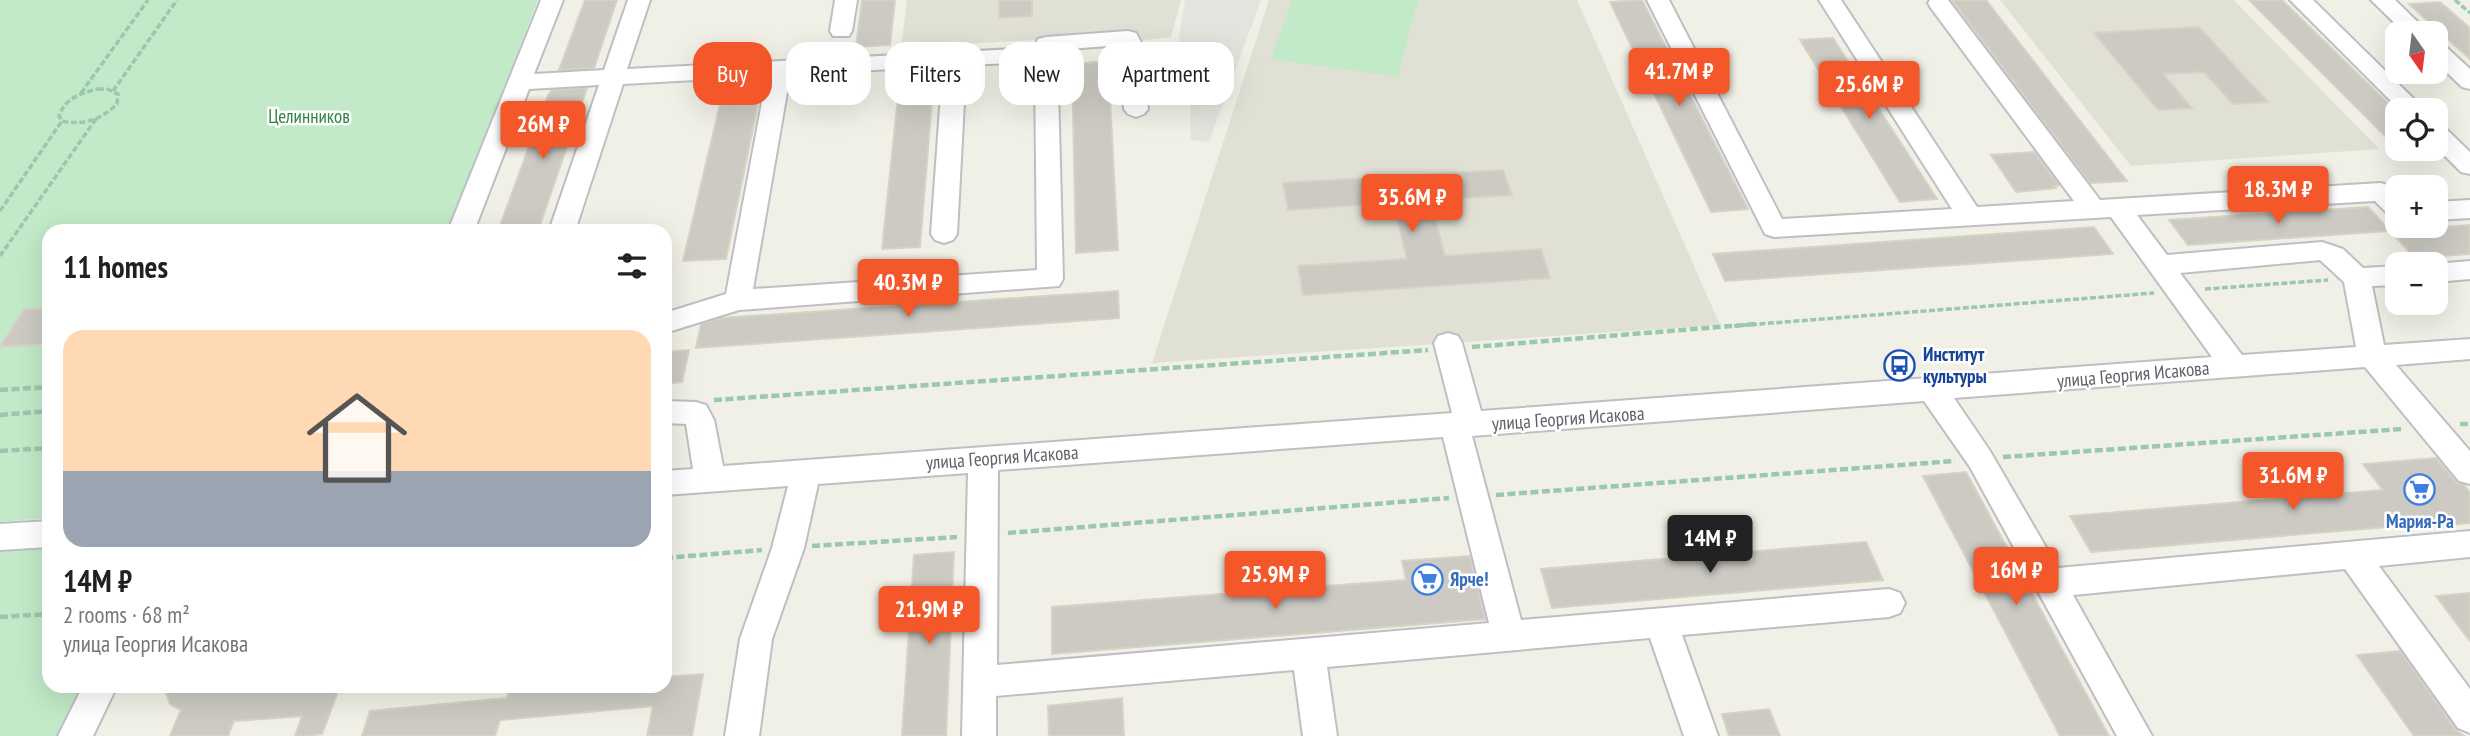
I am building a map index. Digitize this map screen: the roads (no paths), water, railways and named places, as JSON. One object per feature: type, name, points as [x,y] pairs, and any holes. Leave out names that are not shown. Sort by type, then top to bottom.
[{"type":"street","points":[[464,224],[552,0]]},
{"type":"street","points":[[564,224],[639,0]]},
{"type":"street","points":[[841,31],[846,0]]},
{"type":"street","points":[[1658,0],[1774,228],[2381,192],[2385,196]]},
{"type":"street","points":[[1830,0],[1969,215]]},
{"type":"street","points":[[1914,0],[1937,2],[2106,209],[2160,265],[2234,366]]},
{"type":"street","points":[[2301,0],[2401,98]]},
{"type":"street","points":[[2382,0],[2405,21]]},
{"type":"street","points":[[1073,42],[1128,38],[1132,46],[1136,109]]},
{"type":"street","points":[[2448,61],[2470,82]]},
{"type":"street","points":[[520,82],[885,63]]},
{"type":"street","points":[[738,300],[780,68]]},
{"type":"street","points":[[944,234],[952,105]]},
{"type":"street","points":[[672,321],[738,300],[1049,278],[1047,105]]},
{"type":"street","points":[[2448,145],[2470,166]]},
{"type":"street","points":[[2448,210],[2470,209]]},
{"type":"street","points":[[2160,265],[2322,251],[2334,256],[2357,278],[2372,356],[2470,472]]},
{"type":"street","points":[[2448,272],[2470,270]]},
{"type":"street","points":[[2357,278],[2385,276]]},
{"type":"street","points":[[1449,346],[1473,496],[1509,636]]},
{"type":"street","name":"улица Георгия Исакова","points":[[672,483],[983,458],[1463,426],[2470,349]]},
{"type":"street","points":[[1933,391],[1980,459],[2135,736]]},
{"type":"street","points":[[672,412],[696,413],[700,420],[710,480]]},
{"type":"street","points":[[979,736],[983,458]]},
{"type":"street","points":[[742,736],[756,639],[788,548],[806,473]]},
{"type":"street","points":[[0,537],[42,534]]},
{"type":"street","points":[[2050,583],[2470,544]]},
{"type":"street","points":[[2353,555],[2470,717]]},
{"type":"street","points":[[981,682],[1889,603]]},
{"type":"street","points":[[1661,623],[1701,736]]},
{"type":"street","points":[[1308,652],[1320,736]]},
{"type":"street","points":[[75,736],[96,693]]},
{"type":"place","name":"Институт культуры","points":[[1900,365]]},
{"type":"place","name":"Мария-Ра","points":[[2420,490]]},
{"type":"place","name":"Ярче!","points":[[1427,579]]},
{"type":"park label","name":"Целинников","points":[[309,116]]}]
